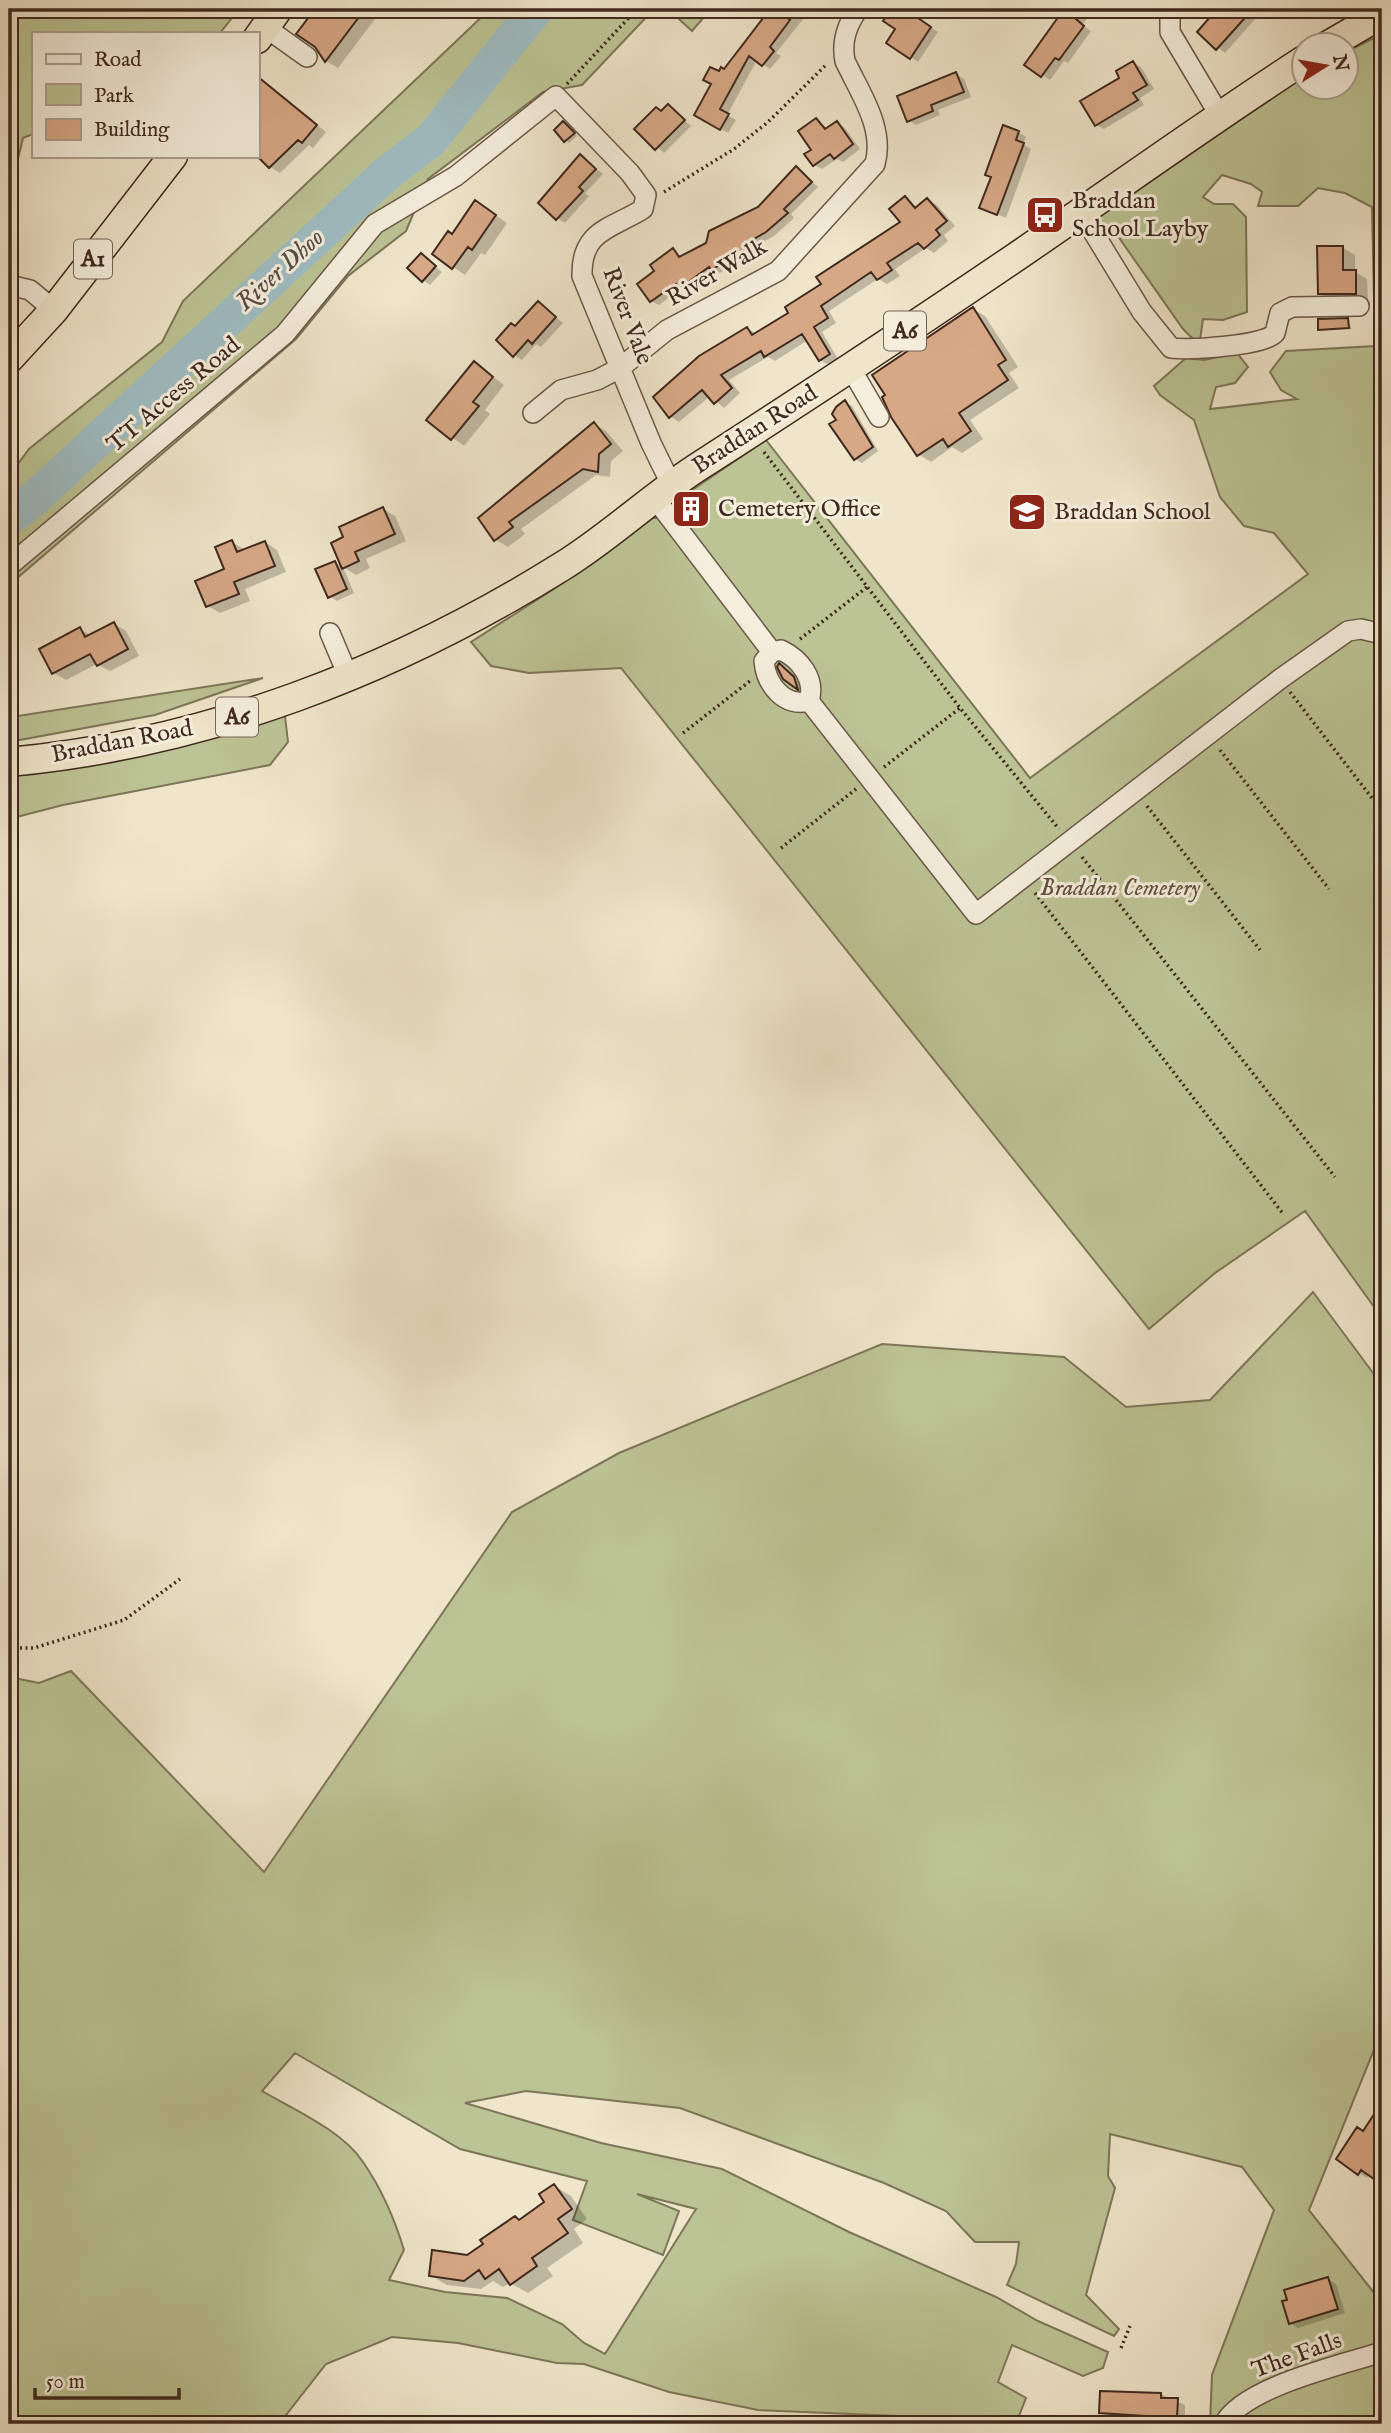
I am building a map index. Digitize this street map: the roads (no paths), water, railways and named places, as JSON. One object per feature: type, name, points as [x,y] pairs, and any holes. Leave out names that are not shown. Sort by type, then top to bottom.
[{"type":"highway","points":[[1350,32],[1382,14]]},
{"type":"highway","name":"Braddan Road","points":[[9,762],[51,758],[221,722],[349,678],[441,635],[564,565],[663,491],[1290,69]]},
{"type":"highway","name":"A1","points":[[9,359],[54,310],[171,158]]},
{"type":"street","name":"River Walk","points":[[533,413],[561,390],[597,380],[620,368],[667,330],[778,271],[875,164],[880,147],[876,128],[839,56],[849,22],[859,9]]},
{"type":"street","points":[[1170,9],[1170,32],[1220,116]]},
{"type":"street","points":[[267,25],[307,57]]},
{"type":"street","name":"River Vale","points":[[556,96],[630,173],[646,195],[643,209],[602,230],[591,240],[584,252],[582,276],[620,368],[663,491],[774,657]]},
{"type":"street","name":"TT Access Road","points":[[9,566],[285,334],[375,224],[456,176],[556,96]]},
{"type":"street","points":[[1081,212],[1143,312],[1171,348],[1192,350],[1263,341],[1275,333],[1280,313],[1292,307],[1359,306]]},
{"type":"street","points":[[9,285],[30,290],[54,310]]},
{"type":"street","points":[[850,367],[879,416]]},
{"type":"street","points":[[809,701],[799,704],[785,700],[774,657],[795,657],[811,680],[809,701],[976,914],[1280,679],[1348,631],[1361,629],[1382,634]]},
{"type":"street","points":[[330,633],[349,678]]},
{"type":"street","name":"The Falls","points":[[1227,2417],[1298,2378],[1382,2353]]},
{"type":"waterway","name":"River Dhoo","points":[[9,517],[26,506],[385,175],[431,140],[536,9]]},
{"type":"place","name":"Braddan School Layby","points":[[1045,215]]},
{"type":"place","name":"Cemetery Office","points":[[691,509]]},
{"type":"place","name":"Braddan School","points":[[1027,512]]},
{"type":"park label","name":"Braddan Cemetery","points":[[1120,888]]}]
